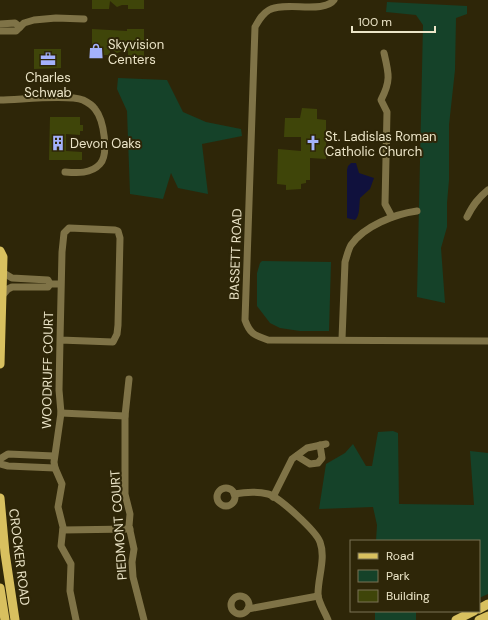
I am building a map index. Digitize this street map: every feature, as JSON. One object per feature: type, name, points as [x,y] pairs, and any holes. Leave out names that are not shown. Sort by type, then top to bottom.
[{"type":"main road","points":[[0,251],[3,257],[0,364]]},
{"type":"main road","name":"CROCKER ROAD","points":[[0,498],[6,559],[15,620]]},
{"type":"main road","name":"CROCKER ROAD","points":[[0,588],[5,620]]},
{"type":"main road","points":[[456,620],[472,612]]},
{"type":"main road","points":[[479,620],[488,616]]},
{"type":"street","name":"BASSETT ROAD","points":[[334,0],[332,3],[321,7],[279,7],[270,9],[261,16],[255,27],[245,320],[249,329],[256,336],[268,340],[488,341]]},
{"type":"street","points":[[0,32],[16,31],[28,22],[34,20],[84,18]]},
{"type":"street","points":[[0,24],[15,23],[20,27]]},
{"type":"street","points":[[384,53],[389,73],[387,90],[381,100],[387,112],[385,204],[392,217]]},
{"type":"street","points":[[0,100],[72,99],[84,101],[95,109],[103,126],[105,154],[103,160],[89,172],[65,172]]},
{"type":"street","points":[[467,217],[473,204],[488,190]]},
{"type":"street","points":[[342,340],[345,262],[348,251],[355,239],[369,228],[406,212],[417,211]]},
{"type":"street","name":"WOODRUFF COURT","points":[[60,340],[113,342],[116,337],[118,325],[120,238],[118,231],[69,228],[64,233],[60,284],[59,390],[61,413],[54,456],[55,468],[62,484],[58,507],[63,530],[61,546],[71,564],[70,591],[76,620]]},
{"type":"street","points":[[2,272],[12,278],[48,280],[50,284]]},
{"type":"street","points":[[2,296],[12,287],[48,288],[50,284],[60,284]]},
{"type":"street","name":"PIEDMONT COURT","points":[[129,379],[125,416],[125,494],[130,514],[130,529],[134,549],[132,576],[144,620]]},
{"type":"street","points":[[61,413],[125,416]]},
{"type":"street","points":[[273,497],[292,459],[307,448],[323,445],[322,458],[318,463],[310,464],[297,456]]},
{"type":"street","points":[[0,459],[8,454],[54,456]]},
{"type":"street","points":[[0,464],[8,466],[55,468]]},
{"type":"street","points":[[234,494],[252,491],[269,494],[309,527],[320,542],[322,556],[318,596],[328,620]]},
{"type":"street","points":[[63,530],[130,529]]},
{"type":"street","points":[[248,609],[318,596]]},
{"type":"green space","points":[[387,2],[467,6],[467,14],[456,18],[455,70],[449,125],[447,227],[441,248],[445,303],[417,297],[423,25],[416,15],[386,12]]},
{"type":"green space","points":[[118,78],[167,80],[183,112],[206,122],[241,129],[242,136],[202,144],[208,194],[178,188],[171,173],[163,199],[130,194],[127,111],[117,89]]},
{"type":"green space","points":[[262,261],[331,262],[329,331],[300,331],[280,328],[270,323],[257,306],[257,273]]},
{"type":"green space","points":[[393,431],[398,433],[399,504],[474,505],[470,451],[488,453],[488,594],[480,598],[480,540],[376,540],[377,525],[373,507],[319,509],[326,464],[345,453],[353,444],[366,466],[372,466],[378,432]]},
{"type":"green space","points":[[375,612],[416,612],[416,620],[375,620]]},
{"type":"shaded area","points":[[351,163],[356,163],[359,173],[374,178],[370,189],[360,198],[359,213],[355,220],[347,218],[347,170]]},
{"type":"building","points":[[92,0],[144,0],[144,9],[128,9],[128,5],[117,7],[110,1],[109,9],[92,9]]},
{"type":"building","points":[[92,29],[127,31],[127,29],[144,29],[144,56],[128,56],[128,51],[117,53],[110,48],[110,55],[92,55]]},
{"type":"building","name":"Charles Schwab","points":[[34,49],[61,49],[61,68],[34,69]]},
{"type":"building","name":"St. Ladislas Roman Catholic Church","points":[[302,108],[317,109],[317,119],[326,120],[326,159],[310,158],[310,180],[306,180],[306,183],[301,184],[301,189],[286,190],[286,185],[277,184],[278,149],[301,151],[301,137],[284,137],[285,118],[300,118]]},
{"type":"building","name":"Devon Oaks","points":[[50,117],[80,117],[80,125],[83,125],[83,131],[80,131],[80,135],[66,134],[66,151],[82,152],[82,160],[49,160]]},
{"type":"place","name":"Skyvision Centers","points":[[96,51]]},
{"type":"place","name":"Charles Schwab","points":[[48,59]]},
{"type":"place","name":"Devon Oaks","points":[[58,143]]},
{"type":"place","name":"St. Ladislas Roman Catholic Church","points":[[313,143]]}]
